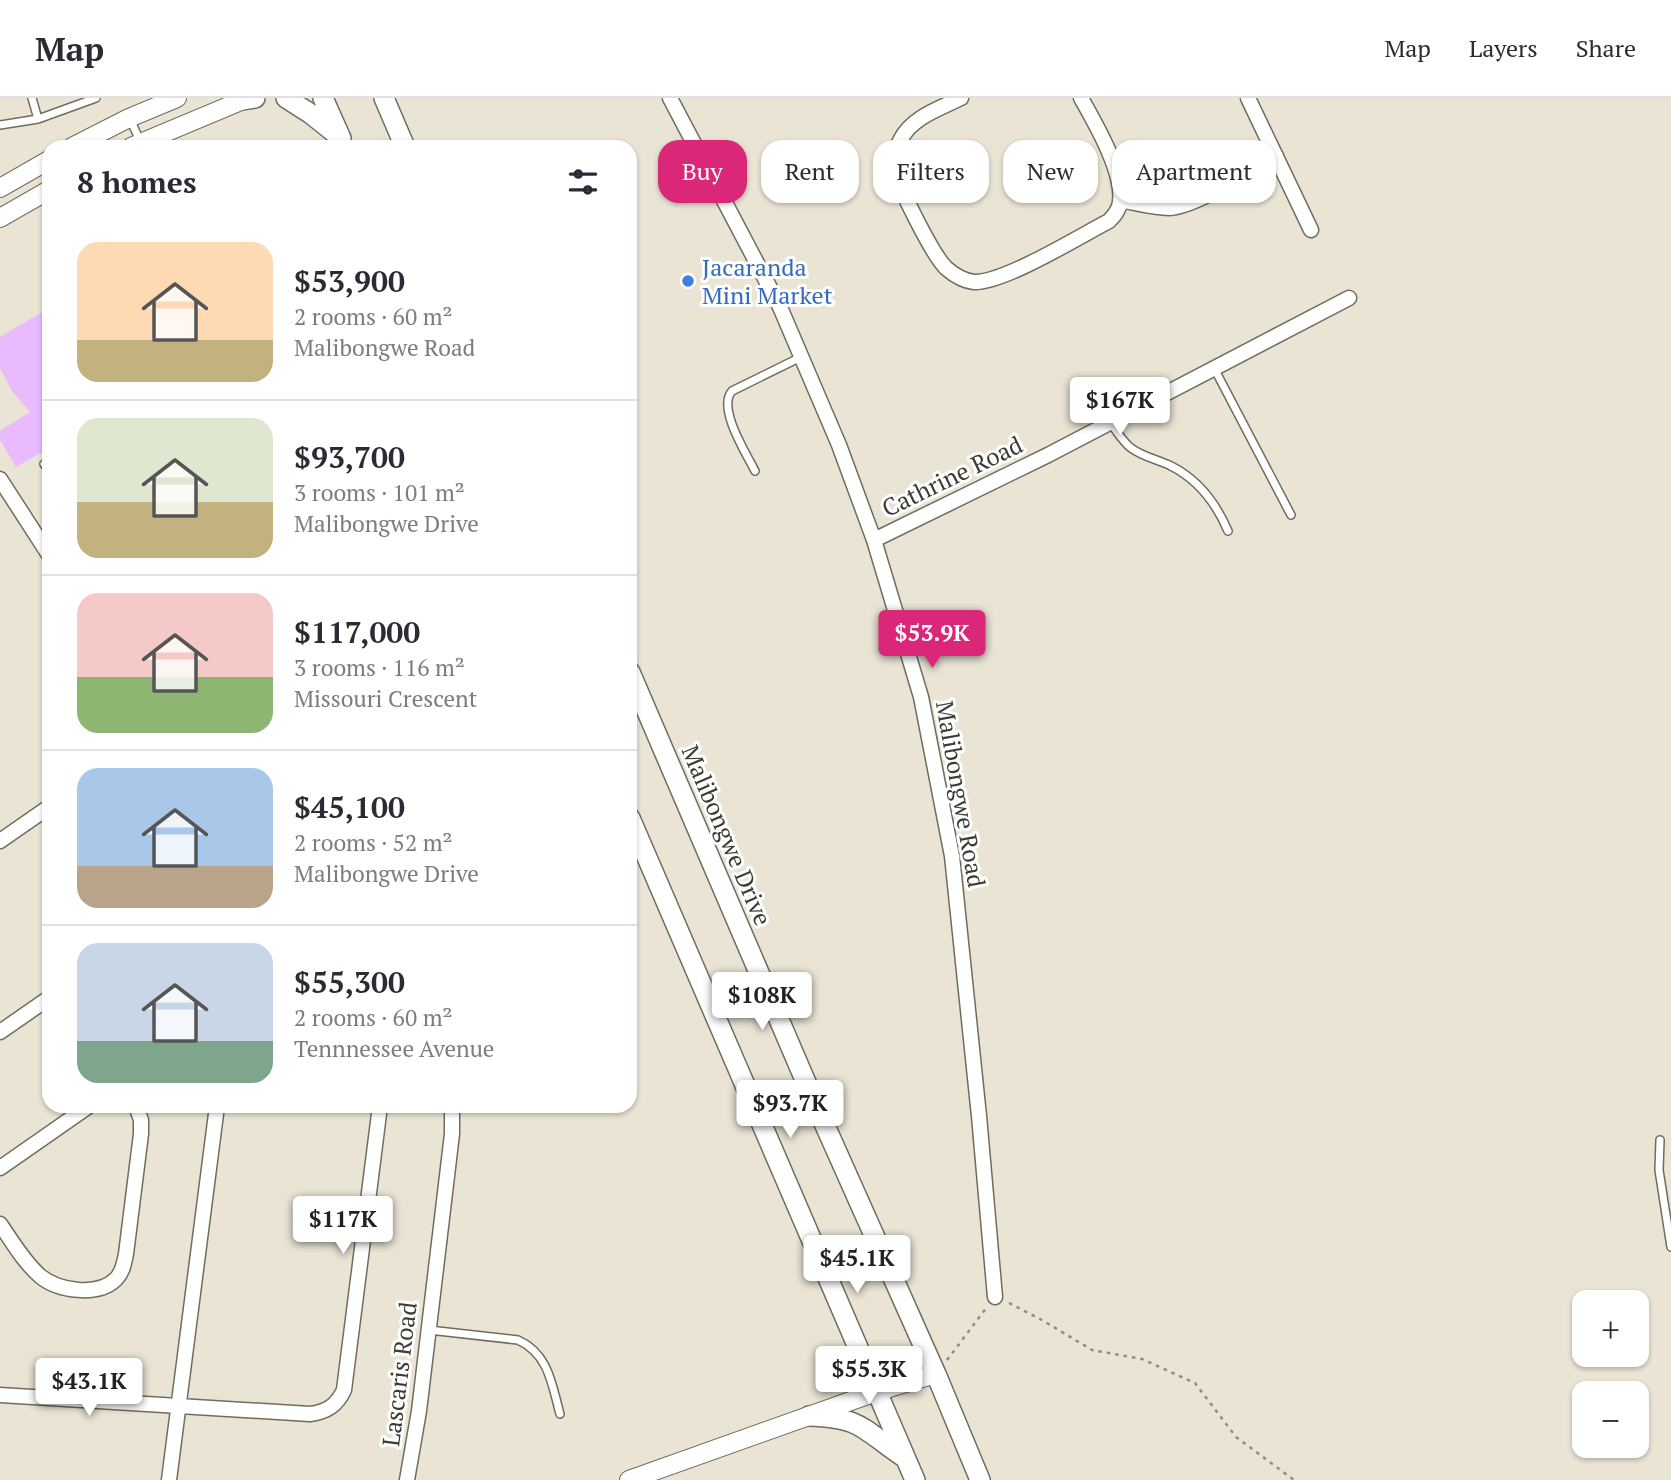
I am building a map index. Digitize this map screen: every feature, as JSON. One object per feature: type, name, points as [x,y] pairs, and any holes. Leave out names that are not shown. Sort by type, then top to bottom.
[{"type":"main road","points":[[286,98],[303,108],[339,140]]},
{"type":"main road","points":[[323,98],[341,140]]},
{"type":"main road","points":[[384,98],[402,140]]},
{"type":"main road","name":"Malibongwe Drive","points":[[637,688],[980,1480]]},
{"type":"main road","points":[[637,834],[915,1480]]},
{"type":"main road","points":[[809,1416],[839,1418],[860,1424],[906,1458]]},
{"type":"street","points":[[86,140],[177,98]]},
{"type":"street","name":"Malibongwe Road","points":[[670,98],[747,242],[802,357],[839,445],[874,540],[921,697],[952,856],[995,1297]]},
{"type":"street","points":[[961,98],[910,126],[901,137],[893,162],[899,183],[938,257],[946,267],[964,280],[990,280],[1011,272],[1110,221],[1120,203]]},
{"type":"street","points":[[1080,98],[1112,161]]},
{"type":"street","points":[[1248,98],[1268,140]]},
{"type":"street","points":[[150,140],[248,99]]},
{"type":"street","points":[[1276,156],[1311,230]]},
{"type":"street","points":[[0,188],[42,164]]},
{"type":"street","points":[[0,218],[42,194]]},
{"type":"street","points":[[1138,203],[1167,208],[1186,203]]},
{"type":"street","name":"Cathrine Road","points":[[874,540],[1110,423],[1349,298]]},
{"type":"street","points":[[0,479],[42,539]]},
{"type":"street","points":[[0,841],[42,812]]},
{"type":"street","points":[[0,1032],[42,1004]]},
{"type":"street","points":[[0,1168],[79,1113]]},
{"type":"street","points":[[0,1224],[27,1263],[51,1283],[72,1289],[95,1289],[113,1282],[123,1268],[126,1254],[141,1134],[138,1113]]},
{"type":"street","points":[[169,1480],[216,1113]]},
{"type":"street","points":[[0,1395],[310,1414],[330,1408],[340,1398],[345,1383],[379,1113]]},
{"type":"street","name":"Lascaris Road","points":[[407,1480],[418,1419],[452,1113]]},
{"type":"street","points":[[629,1480],[876,1392],[936,1374]]},
{"type":"lane","points":[[32,98],[38,120]]},
{"type":"lane","points":[[0,125],[38,120],[96,98]]},
{"type":"lane","points":[[129,118],[136,140]]},
{"type":"lane","points":[[755,471],[730,419],[726,408],[727,396],[732,391],[802,357]]},
{"type":"lane","points":[[1213,367],[1291,515]]},
{"type":"lane","points":[[1110,423],[1131,448],[1191,478],[1206,492],[1220,512],[1228,531]]},
{"type":"lane","points":[[1660,1140],[1658,1170],[1671,1247]]},
{"type":"lane","points":[[428,1330],[526,1343],[547,1367],[560,1414]]},
{"type":"path","points":[[936,1374],[995,1297],[1042,1320],[1092,1350],[1142,1359],[1195,1383],[1236,1437],[1294,1480]]},
{"type":"building","points":[[42,312],[42,452],[16,467],[0,440],[0,431],[30,412],[12,391],[0,368],[0,337]]},
{"type":"place","name":"Jacaranda Mini Market","points":[[688,281]]}]
